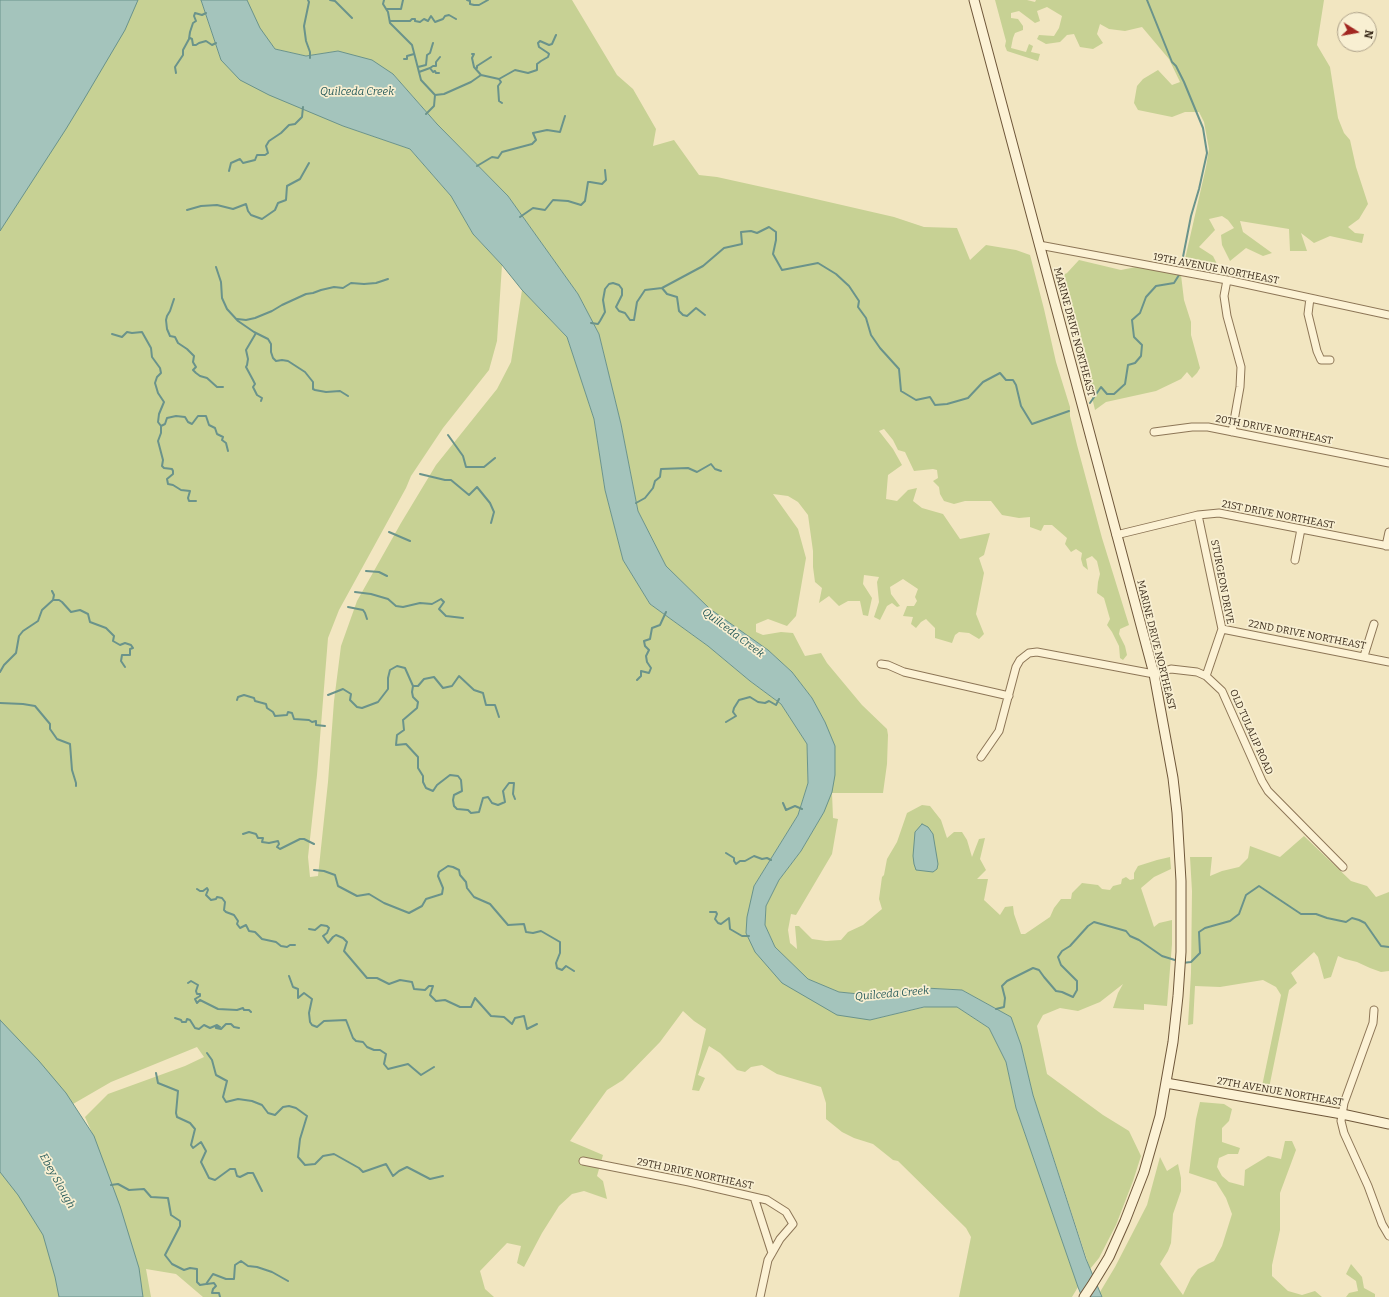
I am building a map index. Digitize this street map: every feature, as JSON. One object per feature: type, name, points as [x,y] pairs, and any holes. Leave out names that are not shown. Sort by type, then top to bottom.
[{"type":"main road","name":"MARINE DRIVE NORTHEAST","points":[[974,0],[1154,674],[1173,778],[1177,813],[1180,858],[1181,915],[1178,996],[1173,1042],[1160,1116],[1137,1192],[1122,1228],[1109,1257],[1084,1297]]},
{"type":"main road","name":"27TH AVENUE NORTHEAST","points":[[1166,1083],[1342,1114],[1389,1124]]},
{"type":"street","name":"19TH AVENUE NORTHEAST","points":[[1039,245],[1227,280],[1389,316]]},
{"type":"street","points":[[1227,280],[1224,296],[1227,316],[1241,367],[1240,387],[1232,432]]},
{"type":"street","points":[[1310,298],[1308,314],[1317,351],[1321,360],[1330,360]]},
{"type":"street","name":"20TH DRIVE NORTHEAST","points":[[1154,432],[1192,427],[1208,427],[1389,463]]},
{"type":"street","name":"21ST DRIVE NORTHEAST","points":[[1116,535],[1198,515],[1219,513],[1388,546]]},
{"type":"street","name":"STURGEON DRIVE","points":[[1198,515],[1222,629],[1206,676]]},
{"type":"street","points":[[1294,560],[1301,529]]},
{"type":"street","points":[[1388,546],[1389,532]]},
{"type":"street","points":[[1364,656],[1374,624]]},
{"type":"street","name":"22ND DRIVE NORTHEAST","points":[[1222,629],[1389,662]]},
{"type":"street","points":[[981,757],[999,731],[1016,667],[1024,655],[1031,652],[1154,674],[1171,669],[1197,672],[1206,676]]},
{"type":"street","points":[[881,664],[888,665],[904,672],[1009,696]]},
{"type":"street","name":"OLD TULALIP ROAD","points":[[1206,676],[1222,691],[1262,781],[1268,791],[1343,867]]},
{"type":"street","points":[[1374,1010],[1373,1023],[1344,1103],[1341,1121],[1344,1133],[1368,1186],[1382,1224],[1389,1236]]},
{"type":"street","name":"29TH DRIVE NORTHEAST","points":[[583,1161],[689,1182],[767,1200],[786,1212],[793,1224],[780,1239],[772,1252]]},
{"type":"street","points":[[754,1197],[772,1252],[768,1260],[760,1297]]},
{"type":"green space","points":[[50,0],[201,0],[221,60],[343,126],[410,149],[451,196],[473,234],[502,265],[497,341],[489,370],[443,428],[411,476],[406,488],[339,610],[328,638],[317,775],[308,857],[310,877],[318,876],[328,782],[334,701],[341,646],[357,601],[436,465],[497,389],[511,362],[522,290],[567,337],[594,419],[605,490],[623,560],[650,604],[708,646],[750,681],[781,704],[807,744],[808,783],[798,815],[754,886],[755,952],[870,1020],[925,1007],[957,1007],[989,1028],[1006,1062],[1016,1108],[1078,1287],[1072,1297],[959,1297],[971,1237],[966,1228],[898,1161],[893,1160],[873,1144],[854,1138],[842,1132],[826,1119],[826,1103],[821,1087],[777,1074],[762,1065],[751,1067],[745,1072],[737,1070],[720,1053],[709,1046],[698,1075],[705,1078],[699,1091],[692,1090],[706,1029],[683,1011],[660,1042],[623,1080],[607,1090],[570,1141],[603,1155],[597,1176],[603,1181],[607,1199],[584,1191],[572,1194],[559,1206],[542,1233],[524,1267],[517,1263],[521,1246],[507,1243],[480,1271],[485,1289],[494,1297],[203,1297],[176,1274],[146,1269],[151,1297],[133,1297],[0,1051],[0,94]],"holes":[[[197,1047],[204,1057],[185,1066],[108,1094],[85,1117],[92,1133],[73,1104],[111,1082]]]},
{"type":"green space","points":[[236,0],[572,0],[617,75],[633,89],[656,129],[653,146],[674,140],[699,175],[717,177],[894,217],[924,227],[957,228],[970,260],[986,245],[1016,250],[1030,255],[1056,362],[1070,407],[1070,416],[1077,445],[1102,538],[1129,625],[1120,629],[1119,634],[1125,646],[1127,655],[1123,660],[1120,658],[1119,646],[1107,625],[1110,619],[1104,598],[1097,593],[1100,574],[1097,561],[1092,556],[1086,559],[1088,570],[1083,566],[1081,559],[1082,553],[1076,549],[1071,552],[1065,544],[1067,538],[1052,525],[1044,525],[1041,531],[1030,527],[1030,517],[1019,518],[1002,515],[991,501],[965,501],[954,504],[944,501],[940,494],[939,487],[933,481],[938,478],[937,470],[914,471],[905,452],[898,450],[893,440],[884,429],[879,431],[893,449],[902,465],[888,475],[886,499],[897,501],[908,490],[917,488],[913,501],[922,508],[943,514],[960,539],[990,533],[984,555],[979,558],[984,573],[976,614],[984,634],[979,639],[969,633],[959,632],[955,635],[952,643],[935,638],[935,628],[926,619],[916,628],[911,624],[913,617],[903,616],[907,606],[914,606],[917,601],[915,597],[918,589],[903,579],[890,587],[891,594],[900,606],[897,607],[892,603],[887,606],[880,620],[874,617],[879,602],[877,582],[879,577],[864,575],[863,584],[872,598],[868,616],[863,615],[860,601],[848,601],[839,606],[829,596],[819,603],[822,588],[815,582],[813,551],[808,515],[798,502],[788,496],[773,494],[798,529],[806,558],[796,616],[787,626],[768,619],[756,624],[756,632],[763,635],[781,632],[793,633],[805,656],[821,653],[827,663],[862,705],[887,729],[888,735],[887,764],[883,793],[832,793],[833,818],[838,819],[832,854],[796,915],[791,914],[788,930],[790,943],[797,949],[795,926],[799,926],[812,939],[826,941],[841,940],[848,932],[863,925],[882,909],[879,899],[882,877],[884,875],[887,859],[897,842],[907,813],[922,805],[930,806],[941,820],[947,838],[954,832],[962,832],[967,840],[972,857],[979,839],[985,838],[980,859],[986,870],[977,879],[988,879],[984,900],[1000,915],[1005,907],[1013,906],[1014,914],[1021,934],[1025,934],[1050,917],[1054,908],[1061,899],[1071,899],[1072,893],[1082,883],[1098,885],[1102,889],[1110,890],[1113,886],[1121,884],[1122,879],[1126,877],[1130,880],[1134,879],[1134,873],[1138,866],[1170,857],[1171,869],[1154,877],[1141,888],[1154,927],[1159,923],[1172,920],[1172,944],[1167,1006],[1144,1004],[1144,1010],[1113,1008],[1123,984],[1100,1002],[1078,1011],[1060,1008],[1043,1015],[1037,1026],[1047,1074],[1103,1115],[1129,1131],[1141,1156],[1116,1225],[1099,1258],[1090,1269],[1033,1095],[1021,1045],[1011,1017],[962,990],[925,988],[869,995],[839,992],[807,979],[775,947],[765,925],[766,906],[779,880],[801,851],[824,812],[825,722],[812,698],[792,672],[768,650],[710,609],[666,566],[638,511],[621,424],[599,334],[578,294],[508,196],[437,124],[393,74],[338,51],[306,56],[275,49]]},
{"type":"green space","points":[[995,0],[1027,0],[1035,2],[1036,0],[1324,0],[1317,45],[1330,67],[1338,118],[1344,133],[1350,140],[1356,167],[1368,204],[1359,219],[1348,227],[1355,233],[1364,234],[1362,243],[1330,236],[1314,243],[1301,233],[1307,251],[1290,251],[1289,229],[1240,221],[1243,232],[1272,253],[1263,256],[1246,248],[1230,261],[1222,245],[1221,235],[1234,228],[1228,220],[1222,216],[1209,219],[1215,230],[1199,247],[1213,256],[1218,266],[1211,270],[1185,259],[1209,149],[1204,122],[1199,112],[1185,112],[1172,117],[1138,110],[1134,103],[1137,86],[1143,79],[1158,70],[1172,85],[1180,82],[1169,59],[1142,27],[1125,31],[1109,29],[1100,24],[1097,34],[1103,43],[1093,49],[1080,47],[1074,34],[1067,35],[1060,42],[1046,44],[1037,39],[1039,35],[1054,36],[1059,28],[1062,16],[1047,7],[1037,11],[1040,21],[1035,23],[1019,11],[1011,13],[1011,18],[1018,19],[1023,26],[1023,30],[1015,33],[1011,48],[1026,52],[1029,44],[1033,46],[1031,52],[1040,54],[1038,61],[1007,51],[1005,46],[1006,41]]},
{"type":"green space","points":[[1079,260],[1121,270],[1141,266],[1181,275],[1184,300],[1191,322],[1191,335],[1200,368],[1192,378],[1187,372],[1181,379],[1156,391],[1106,402],[1095,410],[1063,275],[1067,273]]},
{"type":"green space","points":[[1304,836],[1351,881],[1367,886],[1376,897],[1389,892],[1389,971],[1381,972],[1338,956],[1331,977],[1324,979],[1318,957],[1314,952],[1291,973],[1297,983],[1289,990],[1268,1093],[1261,1091],[1281,995],[1276,987],[1263,980],[1220,987],[1195,986],[1193,1024],[1188,1025],[1191,973],[1192,891],[1190,857],[1212,857],[1210,876],[1222,871],[1239,867],[1248,858],[1250,846],[1280,857]]},
{"type":"green space","points":[[1200,1102],[1224,1104],[1232,1109],[1229,1121],[1222,1128],[1222,1142],[1240,1148],[1238,1154],[1228,1154],[1219,1158],[1217,1167],[1222,1176],[1229,1182],[1244,1186],[1245,1170],[1268,1156],[1281,1159],[1285,1141],[1292,1141],[1296,1150],[1280,1193],[1280,1230],[1272,1265],[1272,1276],[1288,1291],[1302,1295],[1315,1291],[1322,1297],[1097,1297],[1115,1267],[1147,1205],[1160,1157],[1167,1171],[1178,1164],[1181,1178],[1181,1191],[1173,1214],[1171,1243],[1160,1264],[1183,1295],[1191,1278],[1198,1269],[1214,1261],[1222,1246],[1232,1214],[1226,1198],[1216,1182],[1189,1173],[1196,1119]]},
{"type":"green space","points":[[0,1143],[33,1195],[66,1297],[0,1297]]},
{"type":"green space","points":[[1351,1264],[1362,1277],[1364,1288],[1375,1294],[1375,1297],[1346,1297],[1349,1293],[1358,1291],[1356,1281],[1346,1274]]},
{"type":"water","points":[[0,0],[138,0],[125,30],[83,101],[0,231]]},
{"type":"water","name":"Quilceda Creek","points":[[201,0],[247,0],[260,28],[275,49],[306,56],[338,51],[372,60],[393,74],[437,124],[508,196],[578,294],[599,334],[621,424],[638,511],[666,566],[710,609],[768,650],[792,672],[812,698],[825,722],[835,746],[835,775],[832,792],[824,812],[801,851],[779,880],[766,906],[765,925],[775,947],[808,979],[839,992],[869,995],[925,988],[962,990],[1011,1017],[1021,1045],[1033,1095],[1086,1259],[1102,1297],[1082,1297],[1016,1108],[1006,1062],[989,1028],[957,1007],[924,1007],[870,1020],[837,1015],[782,983],[755,952],[746,933],[747,917],[754,886],[798,815],[808,783],[807,744],[781,704],[750,681],[708,646],[650,604],[623,560],[605,490],[594,419],[567,337],[522,290],[502,265],[473,234],[451,196],[410,149],[343,126],[269,95],[240,80],[221,60]]},
{"type":"water","points":[[922,824],[928,827],[933,834],[938,864],[937,869],[933,872],[916,870],[914,864],[913,856],[915,832]]},
{"type":"water","name":"Ebey Slough","points":[[0,1020],[39,1061],[66,1093],[94,1136],[120,1206],[139,1268],[143,1297],[59,1297],[43,1235],[18,1195],[0,1172]]},
{"type":"waterway","points":[[308,0],[309,2],[304,26],[310,58]]},
{"type":"waterway","points":[[330,0],[335,1],[352,18]]},
{"type":"waterway","points":[[384,0],[383,4],[388,12],[390,23],[412,45],[421,80],[435,95],[434,106],[426,114]]},
{"type":"waterway","points":[[386,9],[401,9],[403,0]]},
{"type":"waterway","points":[[467,0],[470,1],[470,4],[474,5],[479,5],[488,0]]},
{"type":"waterway","points":[[1147,0],[1172,62],[1176,66],[1184,82],[1203,128],[1207,153],[1191,216],[1182,262]]},
{"type":"waterway","points":[[176,73],[175,67],[183,55],[183,50],[189,39],[193,23],[196,21],[194,16],[195,13],[202,15],[206,13]]},
{"type":"waterway","points":[[390,21],[410,21],[415,19],[415,21],[420,22],[424,19],[428,21],[431,16],[435,22],[449,15],[456,19]]},
{"type":"waterway","points":[[435,95],[444,94],[471,82],[481,75],[499,79],[515,70],[528,73],[537,70],[537,64],[548,57],[549,54],[539,47],[538,43],[540,41],[549,45],[552,44],[556,35]]},
{"type":"waterway","points":[[190,38],[192,39],[193,45],[206,41],[212,45],[216,43]]},
{"type":"waterway","points":[[418,67],[426,65],[427,55],[430,53],[433,43]]},
{"type":"waterway","points":[[404,59],[407,59],[407,56],[414,54]]},
{"type":"waterway","points":[[472,54],[474,54],[472,58],[474,67],[481,75]]},
{"type":"waterway","points":[[419,72],[436,66],[436,62],[440,57]]},
{"type":"waterway","points":[[477,68],[477,66],[491,57]]},
{"type":"waterway","points":[[430,68],[433,72],[435,71],[436,73],[439,73]]},
{"type":"waterway","points":[[499,79],[501,82],[498,86],[499,101],[502,103]]},
{"type":"waterway","points":[[229,171],[231,163],[240,159],[243,163],[255,160],[257,155],[265,155],[268,153],[266,146],[269,141],[281,133],[289,125],[295,124],[302,117],[303,107]]},
{"type":"waterway","points":[[477,166],[492,157],[498,158],[502,152],[532,144],[536,140],[533,133],[547,130],[560,132],[565,116]]},
{"type":"waterway","points":[[187,210],[201,206],[217,205],[233,209],[246,204],[251,215],[262,219],[275,210],[278,203],[286,200],[287,186],[300,179],[309,163]]},
{"type":"waterway","points":[[520,217],[533,208],[545,210],[553,200],[568,201],[581,205],[585,201],[588,182],[602,184],[606,180],[605,170]]},
{"type":"waterway","points":[[591,323],[598,324],[605,312],[603,300],[605,289],[609,284],[613,283],[619,285],[622,289],[622,295],[616,307],[619,311],[625,313],[630,320],[634,320],[637,302],[645,290],[662,288],[703,266],[724,248],[742,244],[741,232],[751,231],[757,233],[769,227],[776,232],[773,254],[782,270],[818,263],[836,274],[849,286],[859,301],[858,307],[866,318],[871,335],[880,348],[899,369],[901,391],[916,400],[930,397],[935,405],[947,404],[968,398],[983,382],[1000,373],[1006,380],[1013,380],[1016,385],[1021,406],[1032,424],[1069,411]]},
{"type":"waterway","points":[[216,267],[221,282],[222,298],[227,309],[238,321],[254,332],[268,339],[271,344],[273,358],[276,361],[288,361],[305,372],[313,382],[313,389],[315,390],[326,392],[340,391],[348,396]]},
{"type":"waterway","points":[[1090,403],[1101,387],[1107,394],[1114,394],[1125,384],[1128,365],[1135,363],[1141,356],[1142,345],[1134,337],[1132,320],[1140,313],[1146,297],[1156,286],[1174,283],[1179,275]]},
{"type":"waterway","points":[[237,319],[246,320],[255,318],[306,294],[321,290],[334,287],[343,288],[351,283],[376,283],[388,279]]},
{"type":"waterway","points":[[662,288],[667,294],[677,297],[679,311],[683,315],[687,316],[696,308],[705,315]]},
{"type":"waterway","points":[[174,299],[166,320],[167,329],[170,336],[175,337],[178,343],[194,356],[193,362],[196,367],[193,370],[196,373],[207,378],[217,387],[223,387]]},
{"type":"waterway","points":[[112,334],[122,337],[127,332],[142,332],[151,348],[152,357],[160,368],[161,373],[157,377],[155,383],[158,393],[164,402],[159,414],[158,422],[161,426],[161,433],[158,441],[163,460],[162,466],[164,468],[172,469],[173,471],[173,474],[167,479],[168,484],[181,490],[190,491],[188,498],[189,501],[196,501]]},
{"type":"waterway","points":[[256,333],[246,350],[248,359],[246,367],[255,384],[253,387],[257,395],[262,398],[261,401]]},
{"type":"waterway","points":[[161,426],[165,424],[167,418],[176,416],[185,417],[188,422],[192,424],[198,416],[206,416],[209,425],[215,428],[217,434],[223,437],[222,440],[226,443],[228,451]]},
{"type":"waterway","points":[[448,435],[463,456],[466,467],[484,467],[495,458]]},
{"type":"waterway","points":[[636,503],[645,498],[653,488],[655,481],[660,477],[661,469],[688,468],[697,472],[711,464],[715,469],[721,471]]},
{"type":"waterway","points":[[420,474],[451,480],[469,495],[477,487],[490,503],[494,512],[491,523]]},
{"type":"waterway","points":[[389,532],[410,541]]},
{"type":"waterway","points":[[366,571],[379,572],[387,576]]},
{"type":"waterway","points":[[0,672],[4,665],[16,653],[19,636],[23,631],[38,621],[42,610],[53,600],[54,595],[52,591]]},
{"type":"waterway","points":[[355,592],[371,594],[388,599],[396,606],[403,607],[420,603],[432,604],[441,599],[444,602],[439,609],[446,616],[463,618]]},
{"type":"waterway","points":[[53,600],[59,600],[71,612],[80,610],[88,614],[90,622],[106,628],[114,636],[113,641],[120,645],[125,643],[131,645],[133,648],[130,649],[130,655],[122,655],[121,661],[125,667]]},
{"type":"waterway","points":[[348,607],[363,610],[367,619]]},
{"type":"waterway","points":[[637,680],[641,676],[641,671],[649,673],[651,668],[647,662],[646,656],[649,650],[645,646],[644,641],[650,639],[652,628],[660,625],[666,612]]},
{"type":"waterway","points":[[328,695],[343,689],[351,694],[350,700],[357,707],[362,708],[378,702],[388,689],[390,670],[397,666],[405,668],[413,686],[418,686],[424,679],[434,677],[443,688],[452,686],[459,676],[474,690],[483,693],[486,705],[495,705],[499,717]]},
{"type":"waterway","points":[[413,686],[412,692],[413,697],[418,702],[417,708],[403,720],[404,730],[397,735],[396,745],[406,744],[418,757],[418,768],[423,776],[423,782],[426,788],[433,791],[437,785],[450,775],[458,776],[461,780],[462,791],[454,795],[454,806],[457,809],[468,810],[471,813],[479,812],[483,798],[488,797],[492,803],[498,805],[505,802],[503,791],[509,783],[514,783],[513,794],[515,799]]},
{"type":"waterway","points":[[237,700],[238,697],[244,695],[254,698],[255,701],[266,704],[267,708],[273,712],[275,716],[287,715],[288,712],[292,713],[294,719],[309,720],[312,722],[316,721],[316,725],[325,726]]},
{"type":"waterway","points":[[726,722],[736,716],[733,712],[739,700],[750,697],[758,702],[765,703],[769,701],[776,705],[779,699]]},
{"type":"waterway","points":[[0,703],[35,706],[50,724],[50,729],[57,739],[70,744],[72,770],[76,786]]},
{"type":"waterway","points":[[783,803],[786,810],[795,806],[802,809]]},
{"type":"waterway","points":[[243,834],[249,832],[256,834],[258,838],[263,838],[262,842],[269,843],[278,841],[279,844],[277,847],[280,849],[300,839],[304,839],[314,844]]},
{"type":"waterway","points":[[726,853],[734,858],[736,864],[754,856],[771,860]]},
{"type":"waterway","points":[[314,870],[324,871],[335,875],[338,886],[357,896],[369,894],[384,903],[409,913],[422,906],[426,899],[442,894],[443,888],[438,876],[439,872],[448,866],[453,867],[459,870],[460,875],[466,882],[467,888],[474,897],[490,904],[508,925],[524,924],[526,932],[533,933],[541,931],[560,942],[560,953],[556,963],[557,968],[562,970],[566,966],[574,971]]},
{"type":"waterway","points":[[1182,963],[1191,962],[1200,953],[1199,932],[1205,928],[1230,921],[1239,914],[1246,895],[1259,886],[1301,914],[1316,914],[1346,922],[1352,918],[1359,920],[1365,923],[1381,946],[1389,947]]},
{"type":"waterway","points":[[197,889],[203,891],[207,888],[208,890],[206,895],[211,900],[216,899],[217,897],[222,898],[225,902],[224,910],[234,915],[240,928],[246,925],[249,931],[255,932],[262,939],[276,942],[281,946],[287,947],[290,945],[295,945]]},
{"type":"waterway","points":[[710,912],[716,912],[717,914],[715,919],[718,923],[721,924],[729,918],[730,929],[742,936],[749,936]]},
{"type":"waterway","points":[[996,1009],[1004,1007],[1005,998],[1002,986],[1007,981],[1033,968],[1039,970],[1056,991],[1073,997],[1077,990],[1077,981],[1061,965],[1058,957],[1062,951],[1070,946],[1088,926],[1094,922],[1126,931],[1130,936],[1139,940],[1162,956],[1178,961]]},
{"type":"waterway","points":[[309,929],[315,930],[321,925],[327,926],[329,928],[327,933],[323,936],[328,943],[336,935],[343,938],[347,942],[344,951],[367,978],[377,978],[389,984],[400,980],[412,982],[414,989],[425,990],[429,986],[433,986],[430,995],[436,1001],[445,1000],[460,1007],[471,1007],[475,998],[491,1016],[504,1017],[512,1024],[515,1018],[524,1016],[527,1029],[537,1024]]},
{"type":"waterway","points":[[289,976],[293,987],[298,989],[298,998],[304,993],[312,999],[309,1013],[310,1022],[312,1025],[317,1027],[324,1021],[346,1020],[353,1038],[356,1041],[363,1042],[367,1047],[374,1050],[380,1050],[386,1054],[384,1064],[388,1069],[408,1064],[421,1075],[434,1067]]},
{"type":"waterway","points":[[188,983],[191,981],[198,985],[196,991],[197,994],[200,994],[200,996],[195,999],[197,1003],[200,1000],[218,1009],[237,1010],[243,1008],[244,1010],[249,1010],[251,1012]]},
{"type":"waterway","points":[[175,1018],[181,1020],[182,1022],[186,1022],[187,1019],[190,1020],[195,1028],[199,1029],[204,1025],[210,1028],[217,1025],[220,1027],[216,1028],[221,1029],[226,1024],[231,1024],[234,1027],[239,1028]]},
{"type":"waterway","points":[[207,1053],[212,1060],[216,1075],[227,1081],[223,1097],[226,1102],[238,1099],[252,1101],[262,1105],[268,1113],[275,1115],[283,1107],[289,1106],[296,1108],[307,1116],[300,1139],[298,1157],[305,1165],[315,1164],[323,1156],[334,1154],[359,1168],[363,1172],[386,1164],[393,1176],[407,1167],[430,1179],[443,1176]]},
{"type":"waterway","points":[[156,1073],[158,1083],[178,1091],[177,1117],[190,1123],[195,1129],[191,1145],[193,1148],[201,1142],[206,1151],[201,1162],[209,1178],[215,1180],[230,1169],[235,1169],[237,1176],[240,1177],[248,1173],[253,1173],[262,1191]]},
{"type":"waterway","points":[[111,1185],[118,1184],[129,1190],[144,1189],[151,1197],[168,1198],[171,1215],[180,1221],[180,1226],[165,1255],[172,1264],[184,1270],[190,1268],[197,1269],[197,1282],[200,1285],[206,1284],[213,1274],[226,1279],[234,1279],[235,1265],[241,1261],[248,1266],[257,1267],[272,1272],[288,1281]]},
{"type":"waterway","points":[[207,1284],[214,1283],[216,1286],[212,1293],[219,1293],[220,1297]]}]
